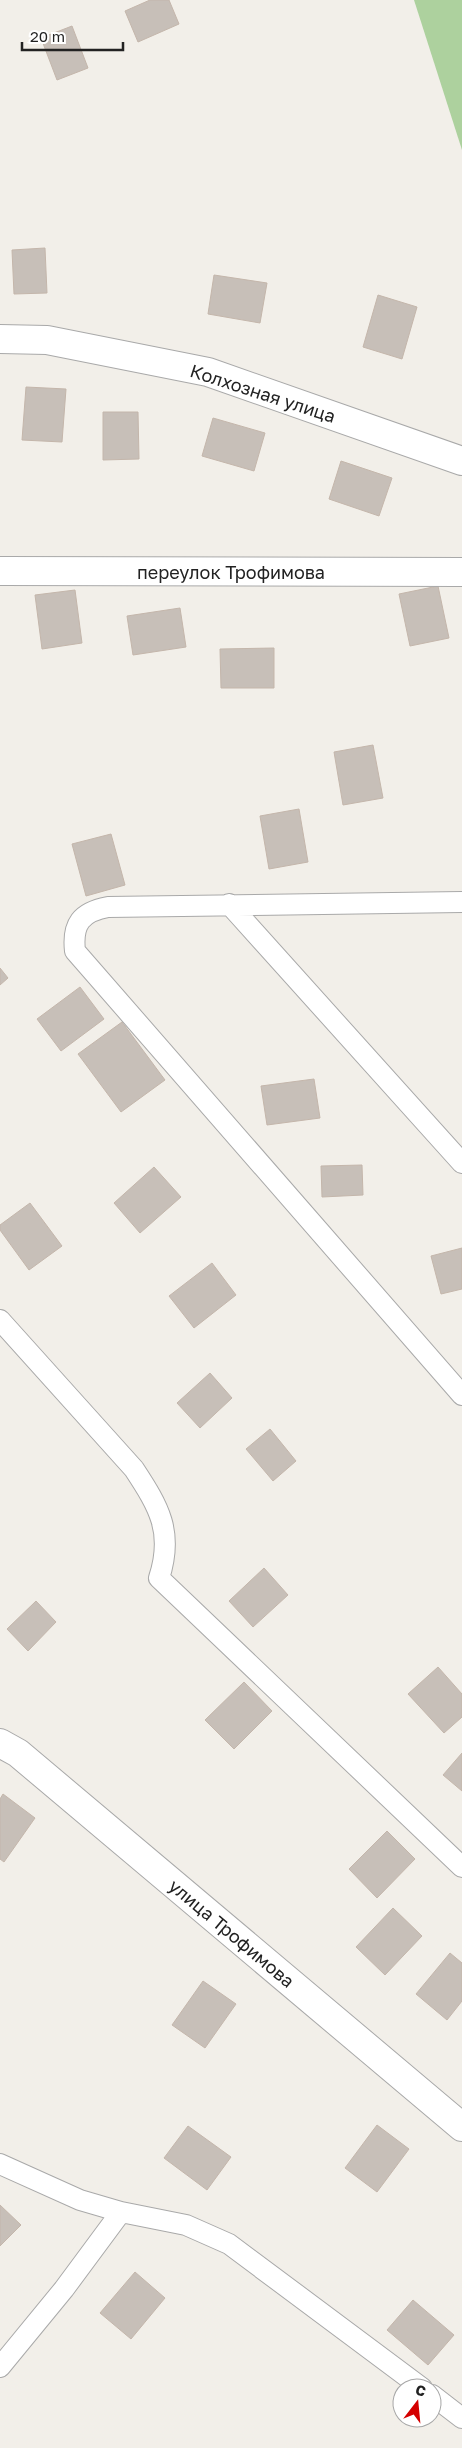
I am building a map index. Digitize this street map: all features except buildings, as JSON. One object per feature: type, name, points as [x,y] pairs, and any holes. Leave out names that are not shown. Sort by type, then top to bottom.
[{"type":"street","name":"Колхозная улица","points":[[0,339],[47,340],[208,372],[462,461]]},
{"type":"street","name":"переулок Трофимова","points":[[0,571],[462,572]]},
{"type":"street","name":"улица Трофимова","points":[[0,1743],[18,1753],[462,2127]]},
{"type":"lane","points":[[462,902],[229,904],[108,908],[93,910],[80,920],[73,936],[75,952],[462,1395]]},
{"type":"lane","points":[[229,904],[462,1163]]},
{"type":"lane","points":[[0,1320],[134,1469],[149,1491],[160,1511],[164,1534],[166,1556],[159,1578],[462,1867]]},
{"type":"lane","points":[[0,2164],[80,2200],[121,2212],[186,2225],[229,2244],[409,2378]]},
{"type":"lane","points":[[0,2367],[64,2289],[121,2212]]},
{"type":"lane","points":[[442,2403],[462,2418]]},
{"type":"green space","points":[[414,0],[462,0],[462,150]]}]
